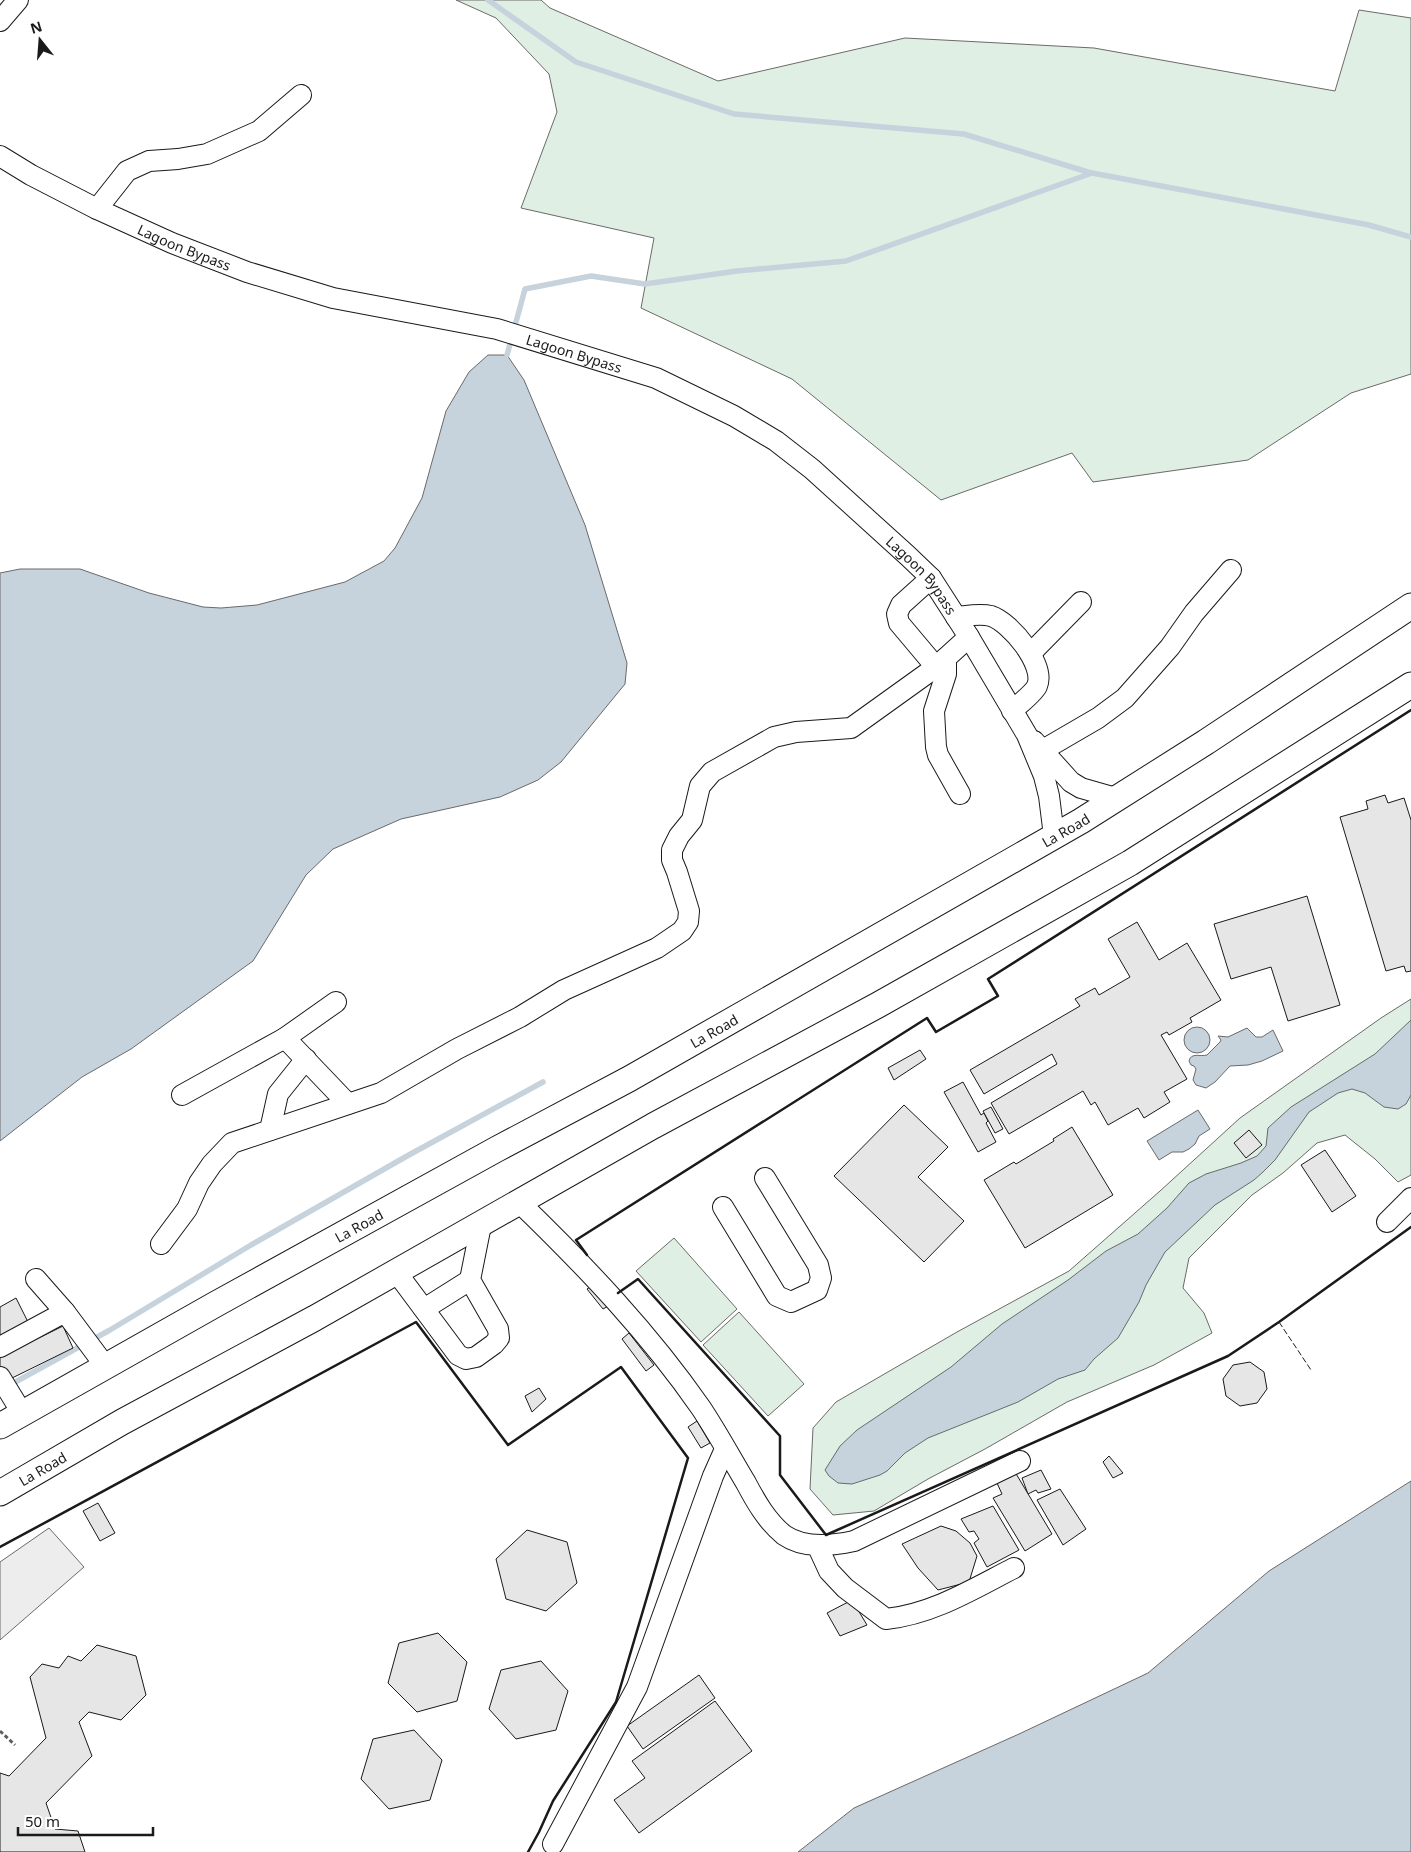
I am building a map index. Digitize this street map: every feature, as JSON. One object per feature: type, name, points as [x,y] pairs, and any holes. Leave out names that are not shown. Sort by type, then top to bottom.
[{"type":"main road","name":"La Road","points":[[0,1426],[9,1391],[392,1206],[629,1079],[1054,836],[1206,742],[1411,606]]},
{"type":"main road","name":"La Road","points":[[0,1493],[122,1422],[397,1273],[653,1126],[887,1000],[1130,863],[1411,685]]},
{"type":"street","points":[[0,21],[18,0]]},
{"type":"street","points":[[97,209],[127,171],[149,161],[207,154],[233,143],[259,131],[301,95]]},
{"type":"street","name":"Lagoon Bypass","points":[[0,156],[31,175],[97,209],[172,243],[247,272],[333,298],[497,329],[656,378],[734,416],[776,441],[812,469],[930,578],[969,637],[1027,735],[1044,776],[1049,796],[1054,836]]},
{"type":"street","points":[[1043,750],[1098,718],[1125,698],[1170,647],[1194,613],[1231,570]]},
{"type":"street","points":[[930,578],[901,606],[897,614],[899,623],[941,663],[946,674],[934,710],[936,747],[938,755],[960,794]]},
{"type":"street","points":[[1031,653],[1081,602]]},
{"type":"street","points":[[956,617],[992,616],[1008,627],[1031,653],[1038,673],[1037,686],[1012,710]]},
{"type":"street","points":[[161,1244],[187,1209],[212,1164],[232,1143],[381,1093],[457,1049],[520,1017],[564,990],[657,948],[682,931],[688,922],[689,911],[672,860],[672,850],[679,836],[692,820],[700,786],[712,772],[774,737],[796,732],[851,728],[941,663],[969,637]]},
{"type":"street","name":"Lagoon Bypass","points":[[1027,735],[1071,782],[1081,788],[1116,798]]},
{"type":"street","points":[[182,1095],[286,1038],[336,1002]]},
{"type":"street","points":[[286,1038],[348,1104]]},
{"type":"street","points":[[270,1130],[278,1094],[306,1059]]},
{"type":"street","points":[[723,1206],[777,1296],[791,1302],[817,1290],[821,1278],[818,1265],[765,1178]]},
{"type":"street","points":[[1387,1222],[1411,1198]]},
{"type":"street","points":[[520,1203],[625,1310],[701,1409],[760,1509],[782,1533],[792,1540],[803,1544],[817,1545],[839,1545],[854,1541],[1020,1461]]},
{"type":"street","points":[[397,1273],[458,1355],[466,1359],[476,1357],[499,1338],[498,1328],[470,1280],[481,1225]]},
{"type":"street","points":[[36,1279],[65,1312],[94,1351]]},
{"type":"street","points":[[424,1309],[470,1280]]},
{"type":"street","points":[[0,1347],[65,1312]]},
{"type":"street","points":[[553,1844],[637,1687],[713,1476],[725,1449]]},
{"type":"street","points":[[817,1545],[829,1571],[845,1588],[886,1619],[908,1616],[935,1607],[1014,1568]]},
{"type":"path","points":[[0,1731],[15,1746]]},
{"type":"green space","points":[[456,0],[541,0],[550,8],[718,81],[905,38],[1094,48],[1335,91],[1359,10],[1411,18],[1411,374],[1351,393],[1248,460],[1093,482],[1072,453],[941,500],[792,379],[641,308],[654,238],[521,208],[557,112],[549,74],[496,18]]},
{"type":"green space","points":[[1411,999],[1411,1175],[1398,1182],[1375,1159],[1345,1135],[1317,1143],[1283,1173],[1252,1195],[1189,1258],[1183,1288],[1204,1313],[1212,1333],[1154,1365],[1067,1402],[874,1511],[833,1515],[810,1489],[813,1428],[836,1402],[957,1332],[1069,1271],[1240,1118],[1381,1018]]},
{"type":"green space","points":[[674,1238],[737,1309],[701,1342],[636,1271]]},
{"type":"green space","points":[[739,1312],[804,1384],[768,1416],[703,1345]]},
{"type":"shaded area","points":[[488,355],[507,355],[524,380],[585,525],[627,663],[625,684],[561,762],[538,780],[500,797],[401,819],[333,849],[306,875],[253,961],[131,1049],[82,1077],[0,1141],[0,573],[20,569],[80,569],[149,593],[203,607],[221,608],[257,605],[345,582],[384,561],[395,548],[422,498],[446,411],[469,372]]},
{"type":"shaded area","points":[[1411,1020],[1411,1095],[1406,1104],[1398,1109],[1384,1107],[1365,1093],[1352,1089],[1338,1093],[1309,1112],[1275,1160],[1263,1172],[1215,1205],[1165,1252],[1118,1338],[1094,1359],[1085,1370],[1058,1379],[1018,1402],[928,1438],[905,1453],[887,1471],[880,1475],[852,1484],[838,1483],[829,1476],[825,1470],[840,1446],[857,1430],[951,1367],[1002,1324],[1068,1280],[1106,1251],[1138,1234],[1167,1208],[1189,1183],[1206,1174],[1257,1156],[1266,1146],[1268,1128],[1291,1107],[1375,1054]]},
{"type":"shaded area","points":[[1197,1027],[1206,1031],[1210,1040],[1206,1049],[1197,1053],[1188,1049],[1184,1040],[1188,1031]]},
{"type":"shaded area","points":[[1247,1028],[1256,1037],[1262,1037],[1273,1030],[1283,1051],[1248,1065],[1230,1066],[1215,1082],[1206,1088],[1196,1085],[1193,1080],[1196,1069],[1191,1065],[1190,1058],[1207,1055],[1220,1042],[1221,1040],[1218,1036],[1228,1037]]},
{"type":"shaded area","points":[[1198,1110],[1210,1129],[1199,1136],[1195,1144],[1189,1149],[1183,1152],[1172,1152],[1159,1160],[1147,1141]]},
{"type":"shaded area","points":[[1411,1481],[1411,1852],[798,1852],[854,1808],[1019,1734],[1148,1673],[1269,1571]]},
{"type":"shaded area","points":[[49,1528],[84,1567],[0,1640],[0,1562]]},
{"type":"building","points":[[1385,795],[1388,803],[1404,798],[1411,820],[1411,971],[1406,972],[1404,966],[1386,971],[1340,817],[1368,809],[1366,801]]},
{"type":"building","points":[[1307,896],[1340,1005],[1288,1021],[1271,967],[1231,979],[1214,924]]},
{"type":"building","points":[[1137,922],[1159,960],[1187,943],[1221,1000],[1190,1018],[1192,1022],[1169,1035],[1167,1032],[1161,1035],[1187,1079],[1164,1092],[1170,1102],[1144,1118],[1138,1108],[1108,1125],[1095,1102],[1091,1105],[1083,1091],[1009,1134],[991,1103],[1057,1064],[1052,1054],[984,1094],[970,1070],[1080,1006],[1075,999],[1095,988],[1099,995],[1130,977],[1108,939]]},
{"type":"building","points":[[920,1050],[926,1059],[894,1080],[888,1068]]},
{"type":"building","points":[[963,1082],[981,1115],[984,1113],[988,1121],[986,1123],[996,1142],[978,1152],[944,1092]]},
{"type":"building","points":[[904,1105],[948,1147],[918,1177],[964,1221],[924,1262],[834,1176]]},
{"type":"building","points":[[991,1107],[1003,1129],[995,1133],[983,1111]]},
{"type":"building","points":[[1072,1127],[1113,1195],[1025,1248],[984,1180],[1014,1162],[1016,1164],[1054,1141],[1053,1139]]},
{"type":"building","points":[[1249,1130],[1262,1145],[1246,1158],[1234,1143]]},
{"type":"building","points":[[1325,1150],[1356,1196],[1332,1212],[1301,1165]]},
{"type":"building","points":[[595,1284],[610,1305],[603,1309],[587,1289]]},
{"type":"building","points":[[16,1298],[28,1322],[0,1343],[0,1307]]},
{"type":"building","points":[[63,1326],[73,1348],[6,1381],[0,1369],[0,1357]]},
{"type":"building","points":[[629,1333],[654,1365],[646,1371],[622,1339]]},
{"type":"building","points":[[1250,1362],[1264,1372],[1267,1389],[1257,1403],[1240,1406],[1226,1396],[1223,1379],[1233,1365]]},
{"type":"building","points":[[539,1388],[546,1399],[532,1412],[525,1396]]},
{"type":"building","points":[[697,1421],[710,1443],[701,1448],[688,1427]]},
{"type":"building","points":[[1109,1456],[1123,1473],[1113,1478],[1103,1462]]},
{"type":"building","points":[[1041,1470],[1051,1489],[1038,1493],[1036,1490],[1028,1494],[1022,1478]]},
{"type":"building","points":[[1015,1472],[1052,1534],[1025,1551],[993,1498],[1002,1494],[997,1483]]},
{"type":"building","points":[[1060,1489],[1086,1529],[1063,1545],[1037,1500]]},
{"type":"building","points":[[98,1503],[115,1533],[100,1541],[83,1511]]},
{"type":"building","points":[[993,1506],[1019,1550],[987,1567],[974,1543],[979,1539],[974,1531],[969,1532],[961,1519]]},
{"type":"building","points":[[941,1526],[956,1531],[970,1543],[977,1556],[969,1582],[938,1590],[918,1568],[902,1544]]},
{"type":"building","points":[[527,1530],[567,1542],[577,1583],[546,1611],[506,1599],[496,1559]]},
{"type":"building","points":[[852,1600],[867,1625],[840,1636],[827,1613]]},
{"type":"building","points":[[438,1633],[467,1662],[457,1701],[417,1712],[388,1683],[399,1643]]},
{"type":"building","points":[[97,1645],[136,1656],[146,1695],[121,1720],[89,1712],[79,1722],[92,1756],[46,1803],[55,1829],[78,1831],[85,1852],[0,1852],[0,1773],[9,1776],[46,1738],[30,1677],[42,1664],[59,1668],[68,1656],[81,1661]]},
{"type":"building","points":[[541,1661],[568,1691],[556,1730],[516,1739],[489,1709],[501,1670]]},
{"type":"building","points":[[699,1675],[715,1698],[643,1749],[627,1726]]},
{"type":"building","points":[[715,1701],[752,1751],[639,1833],[614,1800],[645,1778],[632,1761]]},
{"type":"building","points":[[414,1730],[442,1760],[430,1800],[389,1809],[361,1779],[373,1739]]},
{"type":"waterway","points":[[488,0],[576,62],[734,114],[964,134],[1091,173]]},
{"type":"waterway","points":[[507,355],[525,289],[591,276],[645,284],[737,271],[846,261],[1092,173],[1369,225],[1411,237]]},
{"type":"waterway","points":[[8,1386],[110,1330],[251,1245],[407,1156],[543,1082]]},
{"type":"fence","points":[[1279,1322],[1311,1370]]},
{"type":"wall","points":[[587,1255],[576,1240],[927,1018],[936,1032],[998,996],[988,979],[1411,710]]},
{"type":"wall","points":[[618,1293],[638,1279],[780,1436],[780,1475],[826,1535],[1228,1356],[1279,1322],[1411,1227]]},
{"type":"wall","points":[[0,1547],[416,1322],[508,1445],[621,1367],[688,1458],[616,1702],[553,1801],[528,1852]]}]
